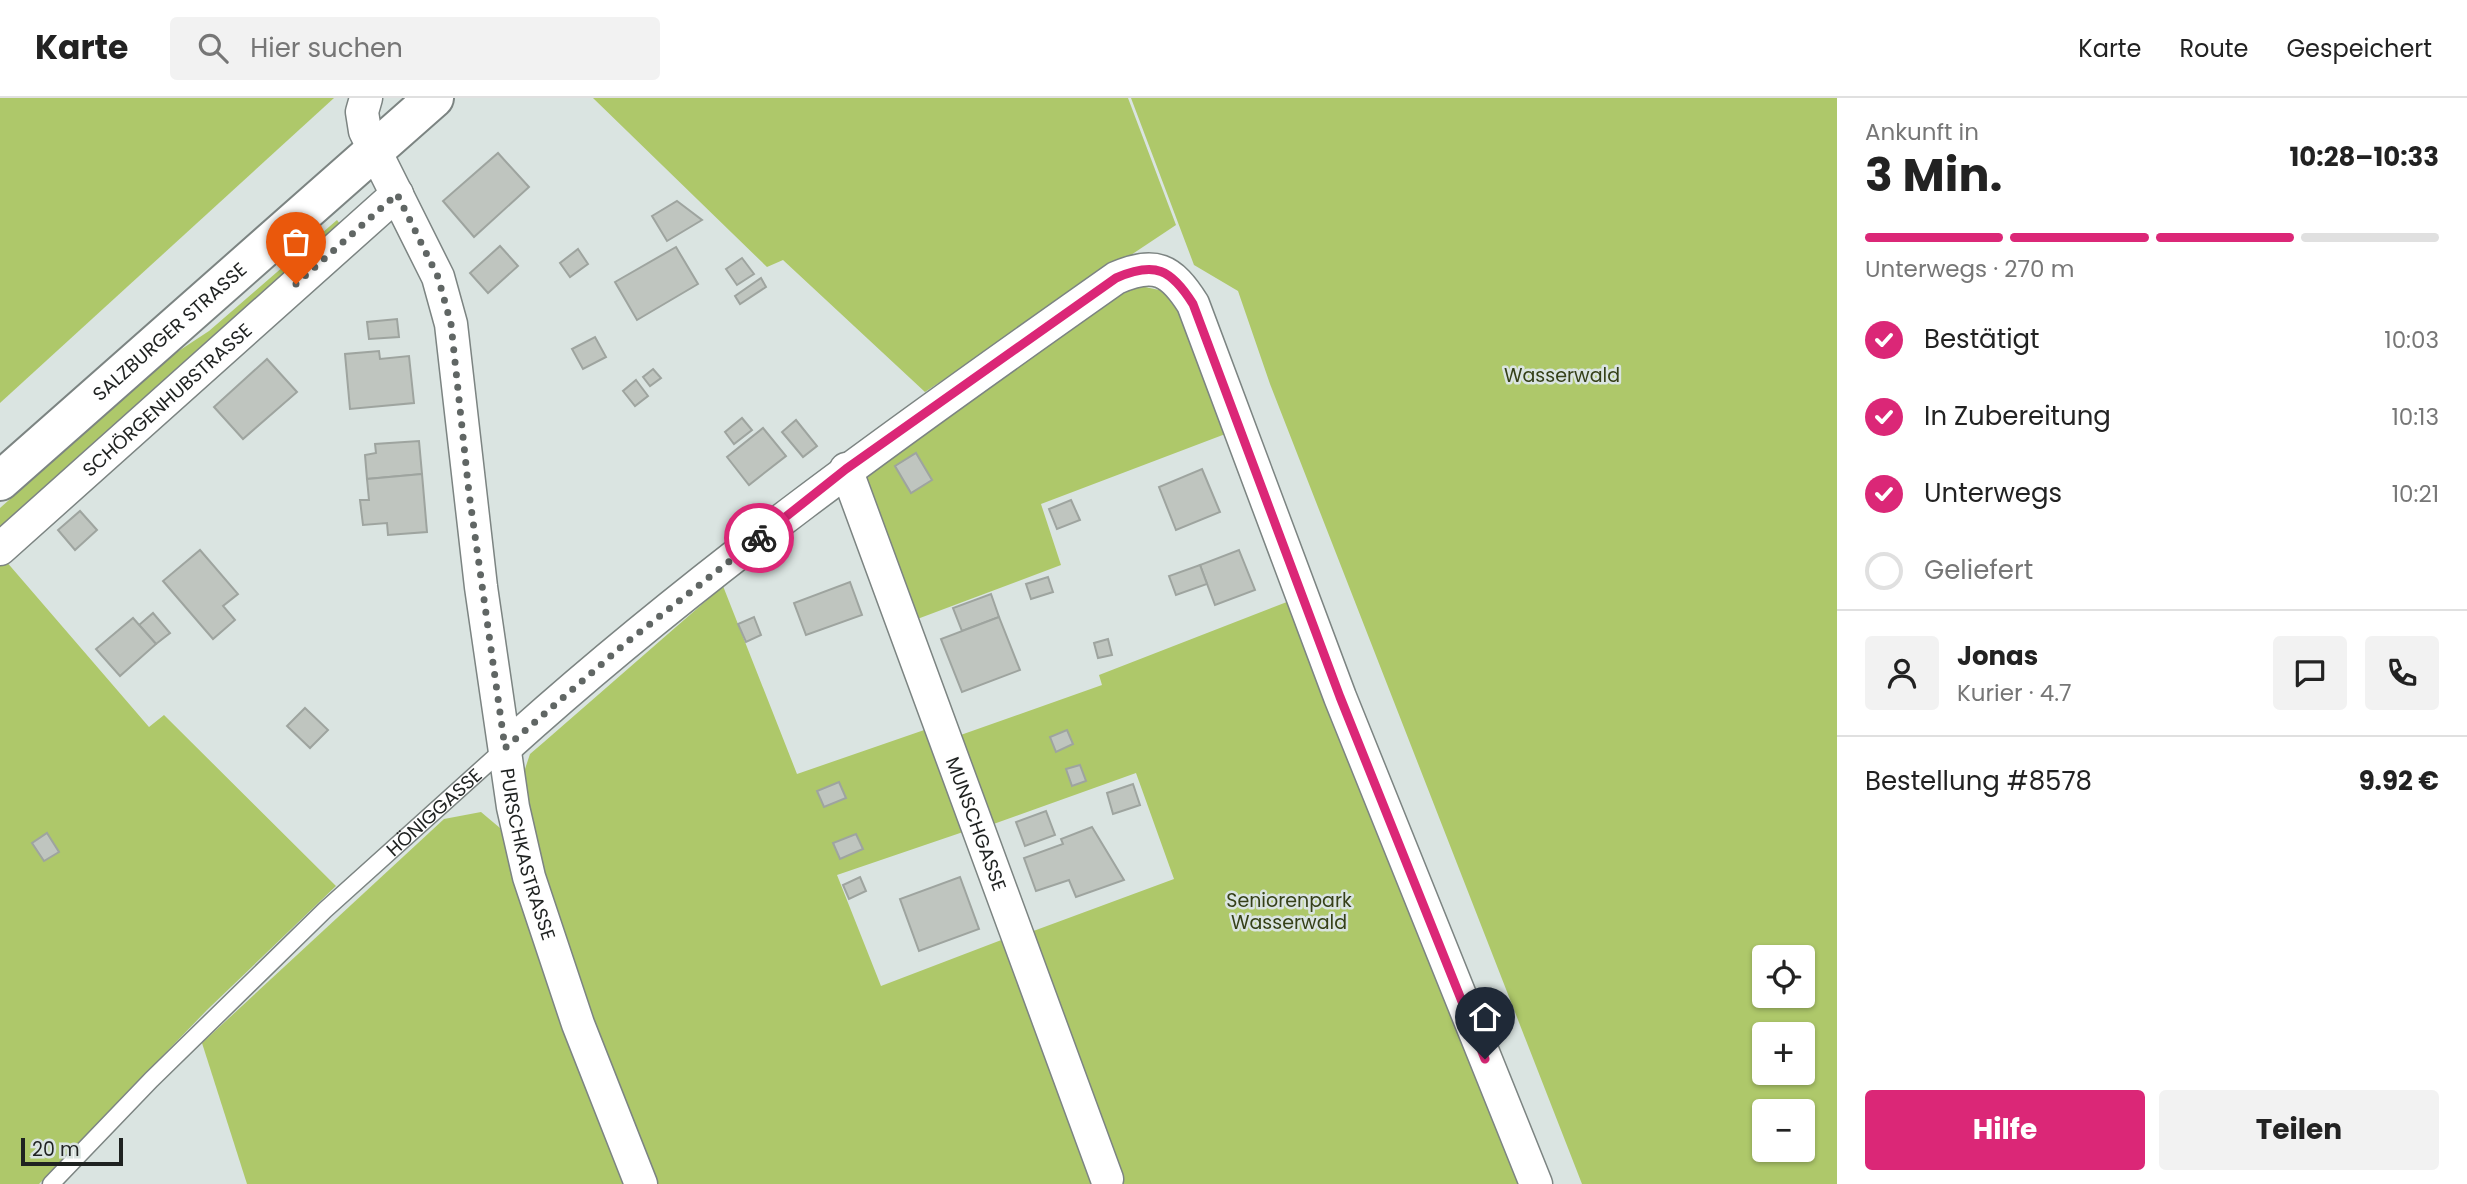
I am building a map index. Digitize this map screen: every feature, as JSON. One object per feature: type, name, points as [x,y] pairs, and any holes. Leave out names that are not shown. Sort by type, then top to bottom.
[{"type":"main road","name":"SALZBURGER STRASSE","points":[[0,481],[187,319],[434,98]]},
{"type":"street","name":"PURSCHKASTRASSE","points":[[366,98],[362,112],[365,131],[438,277],[451,324],[469,493],[513,807],[529,877],[578,1024],[641,1184]]},
{"type":"street","name":"SCHÖRGENHUBSTRASSE","points":[[0,549],[397,194]]},
{"type":"street","name":"HÖNIGGASSE","points":[[505,748],[627,642],[846,469],[1116,278],[1135,270],[1160,269],[1180,284],[1193,304],[1340,697],[1536,1184]]},
{"type":"street","name":"MUNSCHGASSE","points":[[846,469],[1107,1180]]},
{"type":"lane","name":"HÖNIGGASSE","points":[[51,1184],[151,1080],[325,910],[505,748]]},
{"type":"green space","points":[[0,98],[334,98],[0,403]]},
{"type":"green space","points":[[593,98],[1128,98],[1176,225],[925,392],[783,260],[767,267]]},
{"type":"green space","name":"Wasserwald","points":[[1131,98],[1837,98],[1837,1184],[1582,1184],[1270,384],[1238,291],[1194,265]]},
{"type":"green space","points":[[337,220],[345,231],[0,535],[0,508],[171,356],[209,331]]},
{"type":"green space","points":[[1145,287],[1164,291],[1179,301],[1228,433],[1041,504],[1061,565],[912,621],[859,479],[1124,288]]},
{"type":"green space","points":[[5,560],[149,727],[164,715],[336,886],[207,1010],[39,1184],[0,1184],[0,565]]},
{"type":"green space","points":[[723,586],[797,774],[930,728],[966,831],[837,875],[881,986],[1004,939],[1093,1184],[657,1184],[562,937],[524,804],[524,772],[530,754]]},
{"type":"green space","name":"Seniorenpark Wasserwald","points":[[1292,600],[1525,1184],[1121,1184],[1028,933],[1174,879],[1136,773],[988,826],[955,737],[1102,685],[1099,675]]},
{"type":"green space","points":[[481,812],[500,828],[627,1184],[247,1184],[202,1043],[444,819]]},
{"type":"building","points":[[498,153],[529,187],[474,237],[443,201]]},
{"type":"building","points":[[677,201],[702,220],[667,241],[652,216]]},
{"type":"building","points":[[500,246],[518,266],[488,293],[470,273]]},
{"type":"building","points":[[676,247],[698,284],[637,320],[615,282]]},
{"type":"building","points":[[578,249],[588,264],[570,277],[560,263]]},
{"type":"building","points":[[742,258],[754,274],[737,285],[726,269]]},
{"type":"building","points":[[761,278],[766,287],[740,304],[735,296]]},
{"type":"building","points":[[397,319],[399,337],[369,339],[367,322]]},
{"type":"building","points":[[595,337],[606,357],[583,369],[572,349]]},
{"type":"building","points":[[379,351],[380,359],[409,356],[414,403],[350,409],[345,354]]},
{"type":"building","points":[[267,359],[297,392],[243,439],[214,407]]},
{"type":"building","points":[[653,369],[661,378],[650,386],[643,377]]},
{"type":"building","points":[[636,380],[648,396],[635,406],[623,391]]},
{"type":"building","points":[[742,418],[752,430],[734,444],[725,432]]},
{"type":"building","points":[[796,420],[817,446],[803,457],[782,432]]},
{"type":"building","points":[[763,428],[786,456],[749,485],[727,457]]},
{"type":"building","points":[[419,441],[422,474],[367,479],[365,455],[376,453],[375,444]]},
{"type":"building","points":[[916,453],[932,480],[911,493],[895,466]]},
{"type":"building","points":[[1202,469],[1220,512],[1176,530],[1159,487]]},
{"type":"building","points":[[422,474],[427,532],[388,535],[387,523],[363,525],[360,500],[369,500],[367,479]]},
{"type":"building","points":[[1071,500],[1080,520],[1057,529],[1049,509]]},
{"type":"building","points":[[80,511],[97,530],[75,550],[58,530]]},
{"type":"building","points":[[200,550],[238,594],[223,606],[235,620],[213,639],[163,581]]},
{"type":"building","points":[[1239,550],[1255,590],[1215,605],[1200,565]]},
{"type":"building","points":[[1200,565],[1207,584],[1176,595],[1169,576]]},
{"type":"building","points":[[1048,577],[1053,592],[1031,599],[1026,584]]},
{"type":"building","points":[[850,582],[862,615],[806,635],[794,603]]},
{"type":"building","points":[[991,594],[999,617],[962,631],[953,608]]},
{"type":"building","points":[[153,613],[170,633],[156,644],[139,625]]},
{"type":"building","points":[[754,617],[761,635],[746,642],[738,624]]},
{"type":"building","points":[[999,617],[1020,670],[962,692],[941,639]]},
{"type":"building","points":[[133,618],[156,644],[120,676],[96,649]]},
{"type":"building","points":[[1108,639],[1112,655],[1098,658],[1094,643]]},
{"type":"building","points":[[305,708],[328,730],[310,748],[287,726]]},
{"type":"building","points":[[1067,730],[1073,744],[1056,752],[1050,737]]},
{"type":"building","points":[[1080,765],[1086,781],[1072,786],[1066,769]]},
{"type":"building","points":[[839,782],[846,798],[824,807],[817,791]]},
{"type":"building","points":[[1133,784],[1140,805],[1113,814],[1107,793]]},
{"type":"building","points":[[1046,811],[1055,835],[1025,846],[1016,822]]},
{"type":"building","points":[[1092,827],[1124,880],[1076,897],[1069,880],[1036,891],[1024,858],[1063,844],[1061,839]]},
{"type":"building","points":[[47,833],[59,852],[44,861],[32,843]]},
{"type":"building","points":[[856,834],[863,849],[840,859],[833,843]]},
{"type":"building","points":[[860,877],[866,891],[849,899],[843,885]]},
{"type":"building","points":[[960,877],[979,929],[919,951],[900,899]]},
{"type":"way so far","points":[[296,284],[397,194],[438,277],[451,324],[469,493],[505,748],[627,642],[759,538]]},
{"type":"route","points":[[759,538],[846,469],[1116,278],[1135,270],[1160,269],[1180,284],[1193,304],[1340,697],[1485,1059]]}]
